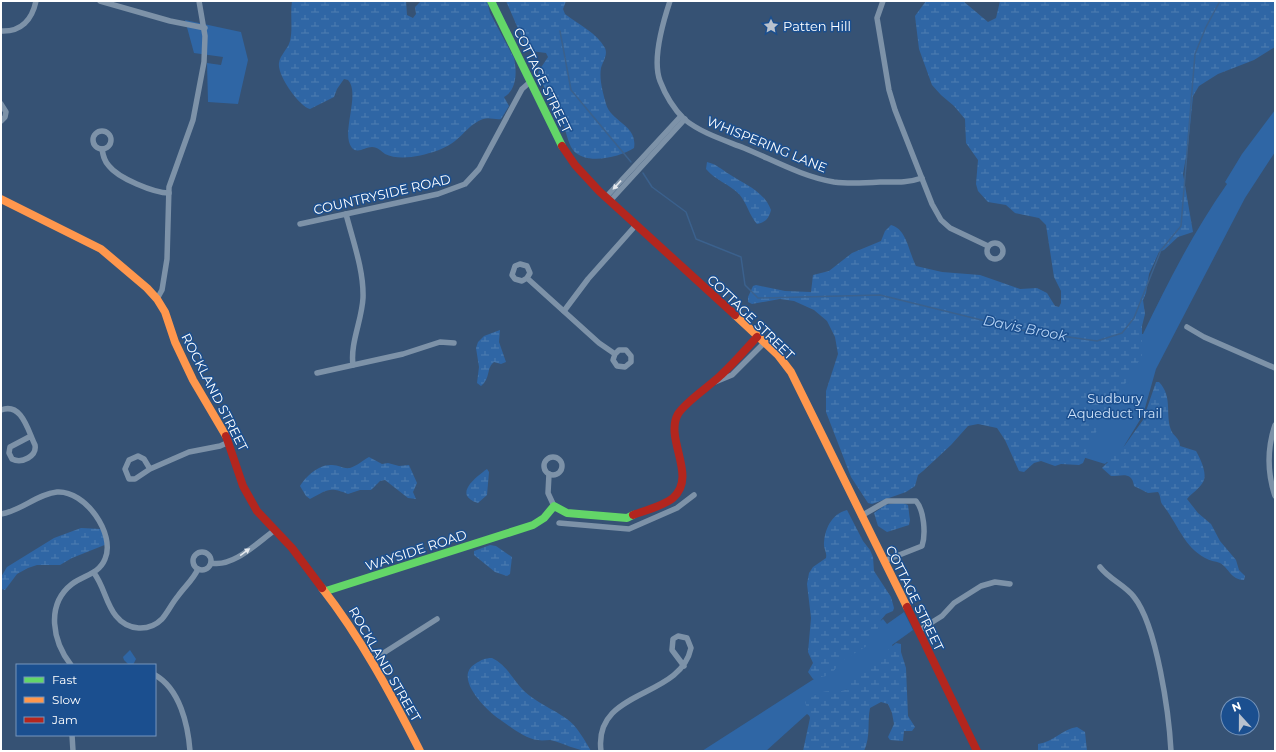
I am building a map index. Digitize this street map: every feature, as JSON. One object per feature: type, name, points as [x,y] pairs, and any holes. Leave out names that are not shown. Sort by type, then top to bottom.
[{"type":"street","points":[[1,31],[18,29],[26,23],[34,10],[36,1]]},
{"type":"street","points":[[100,1],[170,21],[205,28]]},
{"type":"street","points":[[157,299],[162,290],[168,252],[169,193],[173,174],[194,116],[204,62],[205,28],[199,1]]},
{"type":"street","name":"COTTAGE STREET","points":[[492,1],[530,82],[564,149],[582,173],[608,199],[783,360],[791,372],[977,751]]},
{"type":"street","name":"WHISPERING LANE","points":[[670,1],[656,64],[662,87],[683,118],[705,132],[824,180],[851,183],[907,182],[922,178]]},
{"type":"street","points":[[883,1],[877,18],[889,90],[895,110],[934,210],[941,220],[957,232],[988,246]]},
{"type":"street","name":"COUNTRYSIDE ROAD","points":[[300,224],[438,194],[465,184],[479,169],[522,89],[530,82]]},
{"type":"street","points":[[1,104],[6,112],[5,117],[1,121]]},
{"type":"street","points":[[608,199],[683,118]]},
{"type":"street","points":[[102,149],[106,163],[114,172],[152,191],[169,193]]},
{"type":"street","name":"ROCKLAND STREET","points":[[1,199],[72,233],[101,249],[147,288],[157,299],[165,312],[175,342],[193,380],[229,442],[248,497],[257,511],[276,530],[326,591],[346,619],[391,695],[420,751]]},
{"type":"street","points":[[346,214],[363,290],[353,365]]},
{"type":"street","points":[[564,311],[588,279],[636,225]]},
{"type":"street","points":[[527,278],[599,342],[615,354]]},
{"type":"street","points":[[1188,327],[1204,337],[1275,368]]},
{"type":"street","points":[[548,474],[548,493],[554,506],[567,513],[588,516],[627,518],[672,499],[679,490],[682,468],[675,421],[679,412],[757,337]]},
{"type":"street","points":[[318,373],[403,354],[440,342],[454,343]]},
{"type":"street","points":[[710,383],[732,376],[764,343]]},
{"type":"street","points":[[1,410],[12,409],[19,413],[31,436],[35,447],[34,453],[20,461],[12,459],[9,453],[10,447],[31,436]]},
{"type":"street","points":[[1275,425],[1270,442],[1268,464],[1275,496]]},
{"type":"street","points":[[150,469],[144,459],[138,456],[128,460],[125,469],[127,476],[132,480],[138,478],[150,469],[196,450],[220,446],[229,442]]},
{"type":"street","points":[[1,514],[51,493],[60,492],[77,497],[101,523],[106,536],[108,549],[105,560],[94,573],[76,581],[68,588],[58,602],[55,612],[55,633],[63,652],[71,664]]},
{"type":"street","points":[[559,523],[629,529],[650,521],[682,504],[694,494]]},
{"type":"street","points":[[675,495],[682,504]]},
{"type":"street","points":[[861,516],[887,501],[916,501],[921,508],[923,535],[922,546],[884,561]]},
{"type":"street","name":"WAYSIDE ROAD","points":[[326,591],[533,525],[544,518],[554,506]]},
{"type":"street","points":[[586,526],[588,516]]},
{"type":"street","points":[[627,518],[629,529]]},
{"type":"street","points":[[211,563],[220,564],[232,561],[276,530]]},
{"type":"street","points":[[199,553],[208,554],[211,563],[205,570],[198,569],[193,560],[199,553]]},
{"type":"street","points":[[1100,567],[1108,577],[1130,593],[1142,612],[1159,666],[1171,751]]},
{"type":"street","points":[[94,573],[104,588],[116,616],[125,624],[140,628],[152,626],[162,619],[178,595],[193,579],[198,569]]},
{"type":"street","points":[[918,631],[942,616],[954,603],[981,586],[995,582],[1010,584]]},
{"type":"street","points":[[371,661],[436,619]]},
{"type":"street","points":[[601,751],[602,735],[607,720],[614,710],[629,699],[669,680],[684,666],[691,648],[686,638],[678,636],[673,639],[672,650],[684,666]]},
{"type":"street","points":[[156,677],[167,683],[175,696],[185,720],[190,751]]},
{"type":"street","points":[[72,736],[73,751]]},
{"type":"green space","points":[[292,1],[406,1],[407,15],[413,18],[416,14],[415,7],[421,1],[487,1],[490,13],[514,58],[516,74],[514,85],[504,97],[509,106],[501,119],[485,118],[478,121],[453,142],[430,153],[410,157],[397,157],[385,154],[374,147],[354,150],[349,142],[348,133],[352,95],[351,86],[348,80],[344,79],[337,89],[334,97],[310,109],[305,107],[300,102],[281,75],[279,63],[290,41]]},
{"type":"green space","points":[[506,1],[566,1],[563,9],[565,14],[592,33],[605,48],[606,56],[601,68],[601,77],[606,104],[613,115],[632,134],[634,148],[612,157],[594,159],[579,155],[573,150],[569,143],[563,123],[538,72],[548,57],[546,53],[531,51],[526,47]]},
{"type":"green space","points":[[926,1],[963,1],[988,22],[996,18],[1000,1],[1275,1],[1275,47],[1254,60],[1218,74],[1199,86],[1193,96],[1188,146],[1183,174],[1193,232],[1178,237],[1164,250],[1159,252],[1149,274],[1146,293],[1143,300],[1145,314],[1142,326],[1142,356],[1096,432],[1083,463],[1079,465],[1061,464],[1055,466],[1041,461],[1034,463],[1024,472],[1019,471],[1005,440],[997,428],[978,424],[968,426],[951,445],[918,475],[915,486],[906,492],[872,504],[868,503],[851,477],[826,412],[826,391],[838,354],[835,337],[827,321],[814,310],[794,301],[780,299],[752,304],[748,302],[748,297],[753,286],[756,285],[785,291],[811,292],[813,275],[829,271],[852,253],[881,241],[885,231],[891,225],[901,231],[916,266],[942,272],[980,275],[1020,289],[1037,288],[1047,293],[1055,306],[1059,307],[1061,303],[1061,291],[1054,277],[1046,225],[1039,218],[1015,213],[1006,205],[988,202],[978,191],[976,184],[978,160],[966,143],[965,119],[932,85],[919,49],[915,16]]},
{"type":"green space","points":[[185,20],[241,32],[248,60],[238,104],[208,102],[207,63],[221,65],[223,57],[194,53]]},
{"type":"green space","name":"Sudbury Aqueduct Trail","points":[[1275,110],[1275,152],[1245,198],[1156,369],[1143,415],[1113,464],[1107,462],[1105,464],[1076,455],[1135,334],[1143,334],[1182,257],[1203,220],[1227,184],[1225,182],[1242,154]]},
{"type":"green space","points":[[707,162],[713,164],[759,193],[768,203],[771,210],[767,219],[757,224],[739,194],[706,169]]},
{"type":"green space","points":[[500,330],[499,342],[506,362],[501,364],[494,362],[490,367],[486,380],[481,386],[477,383],[479,367],[476,348],[478,342],[484,336]]},
{"type":"green space","points":[[1156,382],[1159,382],[1166,393],[1169,424],[1172,432],[1179,441],[1180,446],[1196,451],[1203,466],[1205,475],[1203,482],[1187,499],[1198,513],[1211,524],[1220,541],[1236,560],[1239,570],[1245,576],[1244,580],[1236,578],[1223,565],[1205,558],[1191,547],[1162,504],[1158,492],[1148,493],[1134,486],[1133,481],[1129,476],[1111,476],[1102,468],[1125,445],[1143,420]]},
{"type":"green space","points":[[369,457],[382,464],[388,463],[399,466],[409,465],[417,483],[413,492],[416,499],[408,498],[385,480],[380,481],[371,490],[360,490],[348,494],[336,490],[328,490],[310,499],[306,496],[300,486],[313,471],[322,466],[332,465],[350,468]]},
{"type":"green space","points":[[487,469],[489,472],[487,495],[478,503],[470,500],[467,495],[469,486],[472,481]]},
{"type":"green space","points":[[901,502],[908,505],[910,520],[909,525],[887,532],[878,526],[874,513],[885,505]]},
{"type":"green space","points":[[847,510],[863,541],[870,550],[873,557],[874,571],[891,597],[894,608],[893,611],[886,614],[881,620],[875,636],[867,646],[843,660],[830,675],[813,679],[808,672],[813,663],[808,652],[811,618],[807,584],[809,573],[813,567],[826,558],[824,546],[825,534],[833,519],[841,512]]},
{"type":"green space","points":[[81,528],[101,529],[107,544],[72,558],[60,565],[37,565],[28,568],[17,574],[5,590],[1,589],[1,577],[7,567],[54,538]]},
{"type":"green space","points":[[490,545],[496,546],[512,557],[510,574],[507,576],[495,572],[474,555],[474,551]]},
{"type":"green space","points":[[904,612],[913,630],[892,645],[896,651],[811,717],[807,714],[766,751],[702,751],[814,679],[811,674],[883,619],[887,624]]},
{"type":"green space","points":[[896,643],[901,644],[901,652],[906,668],[908,716],[915,727],[912,731],[904,731],[903,741],[890,740],[888,737],[894,724],[892,713],[888,704],[881,702],[870,708],[868,735],[864,751],[803,751],[810,718],[805,702],[813,696],[823,692],[846,690],[851,675],[863,672]]},
{"type":"green space","points":[[130,650],[136,659],[134,664],[128,664],[123,657]]},
{"type":"green space","points":[[487,658],[492,658],[506,669],[524,691],[571,722],[591,751],[580,750],[555,741],[529,738],[515,730],[489,711],[475,695],[468,678],[469,670],[475,664]]},
{"type":"green space","points":[[1077,727],[1085,732],[1087,751],[1038,751],[1038,744],[1049,741],[1067,730]]},
{"type":"waterway","name":"Davis Brook","points":[[643,173],[652,187],[686,212],[696,239],[741,257],[745,285],[758,298],[880,295],[1026,331],[1097,341],[1122,333],[1134,318],[1161,250],[1181,226],[1195,54],[1206,27],[1220,1]]},
{"type":"waterway","name":"Davis Brook","points":[[560,31],[571,90],[631,162]]},
{"type":"traffic: fast","points":[[491,1],[562,146]]},
{"type":"traffic: fast","points":[[326,591],[533,525],[544,518],[554,506],[567,513],[627,518],[633,515]]},
{"type":"traffic: slow","points":[[1,199],[101,249],[147,288],[157,299],[165,312],[175,342],[193,380],[226,436]]},
{"type":"traffic: slow","points":[[735,315],[778,355],[791,372],[907,607]]},
{"type":"traffic: slow","points":[[322,588],[350,627],[375,667],[420,751]]},
{"type":"traffic: jam","points":[[562,146],[575,165],[599,191],[735,315]]},
{"type":"traffic: jam","points":[[633,515],[669,501],[680,489],[682,468],[675,435],[675,424],[678,414],[686,404],[717,379],[757,337]]},
{"type":"traffic: jam","points":[[226,436],[243,486],[257,511],[292,548],[322,588]]},
{"type":"traffic: jam","points":[[907,607],[977,751]]},
{"type":"place","name":"Patten Hill","points":[[771,26]]}]
